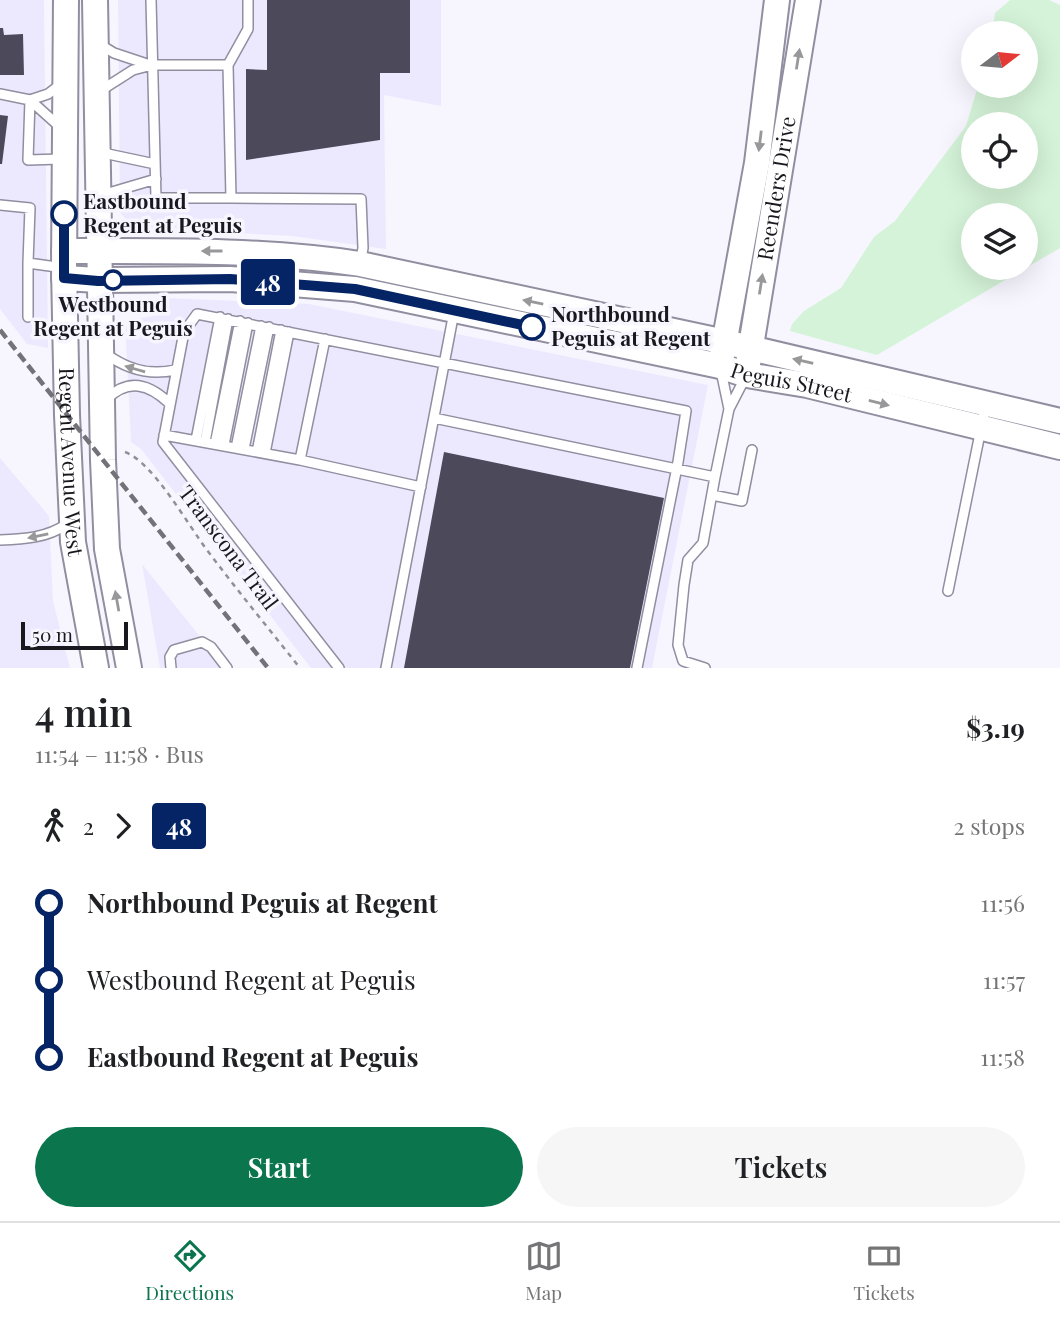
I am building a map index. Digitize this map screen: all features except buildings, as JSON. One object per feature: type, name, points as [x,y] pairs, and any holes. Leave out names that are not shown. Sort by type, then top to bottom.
[{"type":"street","name":"Regent Avenue West","points":[[66,0],[64,265],[72,521],[73,542],[96,668]]},
{"type":"street","name":"Regent Avenue West","points":[[96,0],[98,281],[107,549],[129,668]]},
{"type":"street","name":"Reenders Drive","points":[[720,366],[757,163],[777,0]]},
{"type":"street","name":"Reenders Drive","points":[[747,375],[808,0]]},
{"type":"street","name":"Peguis Street","points":[[64,265],[98,251],[262,252],[309,256],[360,264],[726,342],[1060,421]]},
{"type":"street","name":"Peguis Street","points":[[64,265],[98,281],[230,279],[355,289],[720,366],[747,375],[807,385],[1060,447]]},
{"type":"lane","points":[[151,0],[156,198],[361,199],[363,248],[355,289]]},
{"type":"lane","points":[[231,198],[228,65],[248,29],[248,0]]},
{"type":"lane","points":[[96,41],[114,53],[152,65]]},
{"type":"lane","points":[[97,94],[133,70],[152,65],[228,65]]},
{"type":"lane","points":[[0,94],[30,100],[48,94],[65,80]]},
{"type":"lane","points":[[30,100],[65,133]]},
{"type":"lane","points":[[30,100],[28,160],[65,159]]},
{"type":"lane","points":[[97,143],[108,154],[155,164]]},
{"type":"lane","points":[[98,200],[112,192],[156,179]]},
{"type":"lane","points":[[0,205],[30,208],[28,317]]},
{"type":"lane","points":[[28,263],[64,265]]},
{"type":"lane","points":[[386,668],[460,286]]},
{"type":"lane","points":[[339,668],[163,442],[184,332],[190,320],[197,314],[686,411],[677,471],[637,668]]},
{"type":"lane","points":[[200,441],[224,318]]},
{"type":"lane","points":[[220,445],[244,322]]},
{"type":"lane","points":[[240,449],[265,327]]},
{"type":"lane","points":[[261,452],[285,331]]},
{"type":"lane","points":[[300,460],[325,339]]},
{"type":"lane","points":[[100,350],[118,363],[134,369],[161,373],[175,370]]},
{"type":"lane","points":[[720,366],[729,409]]},
{"type":"lane","points":[[705,668],[683,662],[678,645],[688,560],[703,543],[729,409],[747,375]]},
{"type":"lane","points":[[101,405],[123,386],[135,384],[159,393],[169,403]]},
{"type":"lane","points":[[948,591],[986,403]]},
{"type":"lane","points":[[434,418],[715,477]]},
{"type":"lane","points":[[164,435],[261,452],[421,487]]},
{"type":"lane","points":[[712,495],[742,501],[752,450]]},
{"type":"lane","points":[[0,540],[32,538],[57,531],[72,521]]},
{"type":"lane","points":[[171,668],[170,657],[174,650],[202,642],[211,647],[227,668]]},
{"type":"path","name":"Transcona Trail","points":[[125,452],[137,458],[176,503],[205,547],[300,668]]},
{"type":"shaded area","points":[[0,0],[44,0],[48,348],[27,344],[0,309]]},
{"type":"shaded area","points":[[118,0],[441,0],[441,106],[384,95],[386,249],[292,236],[138,231],[120,213]]},
{"type":"shaded area","points":[[164,298],[309,304],[708,385],[652,668],[311,668],[141,449],[131,442],[125,321],[159,315]]},
{"type":"shaded area","points":[[0,458],[49,516],[53,601],[70,668],[0,668]]},
{"type":"shaded area","points":[[142,564],[225,668],[160,668]]},
{"type":"green space","points":[[1010,0],[1049,0],[1060,5],[1060,248],[1038,261],[1038,203],[961,203],[961,280],[1005,280],[877,355],[790,331],[792,324],[804,311],[841,288],[874,237],[895,221],[961,133],[961,189],[1038,189],[1038,112],[970,112],[974,98],[1038,98],[1038,21],[994,21],[995,13]]},
{"type":"railway","points":[[0,330],[268,668]]},
{"type":"bus line","name":"48","points":[[64,214],[64,278],[98,281],[230,279],[355,289],[532,327]]},
{"type":"place","name":"Eastbound Regent at Peguis","points":[[64,214]]},
{"type":"place","name":"Westbound Regent at Peguis","points":[[113,280]]},
{"type":"place","name":"Northbound Peguis at Regent","points":[[532,327]]}]
